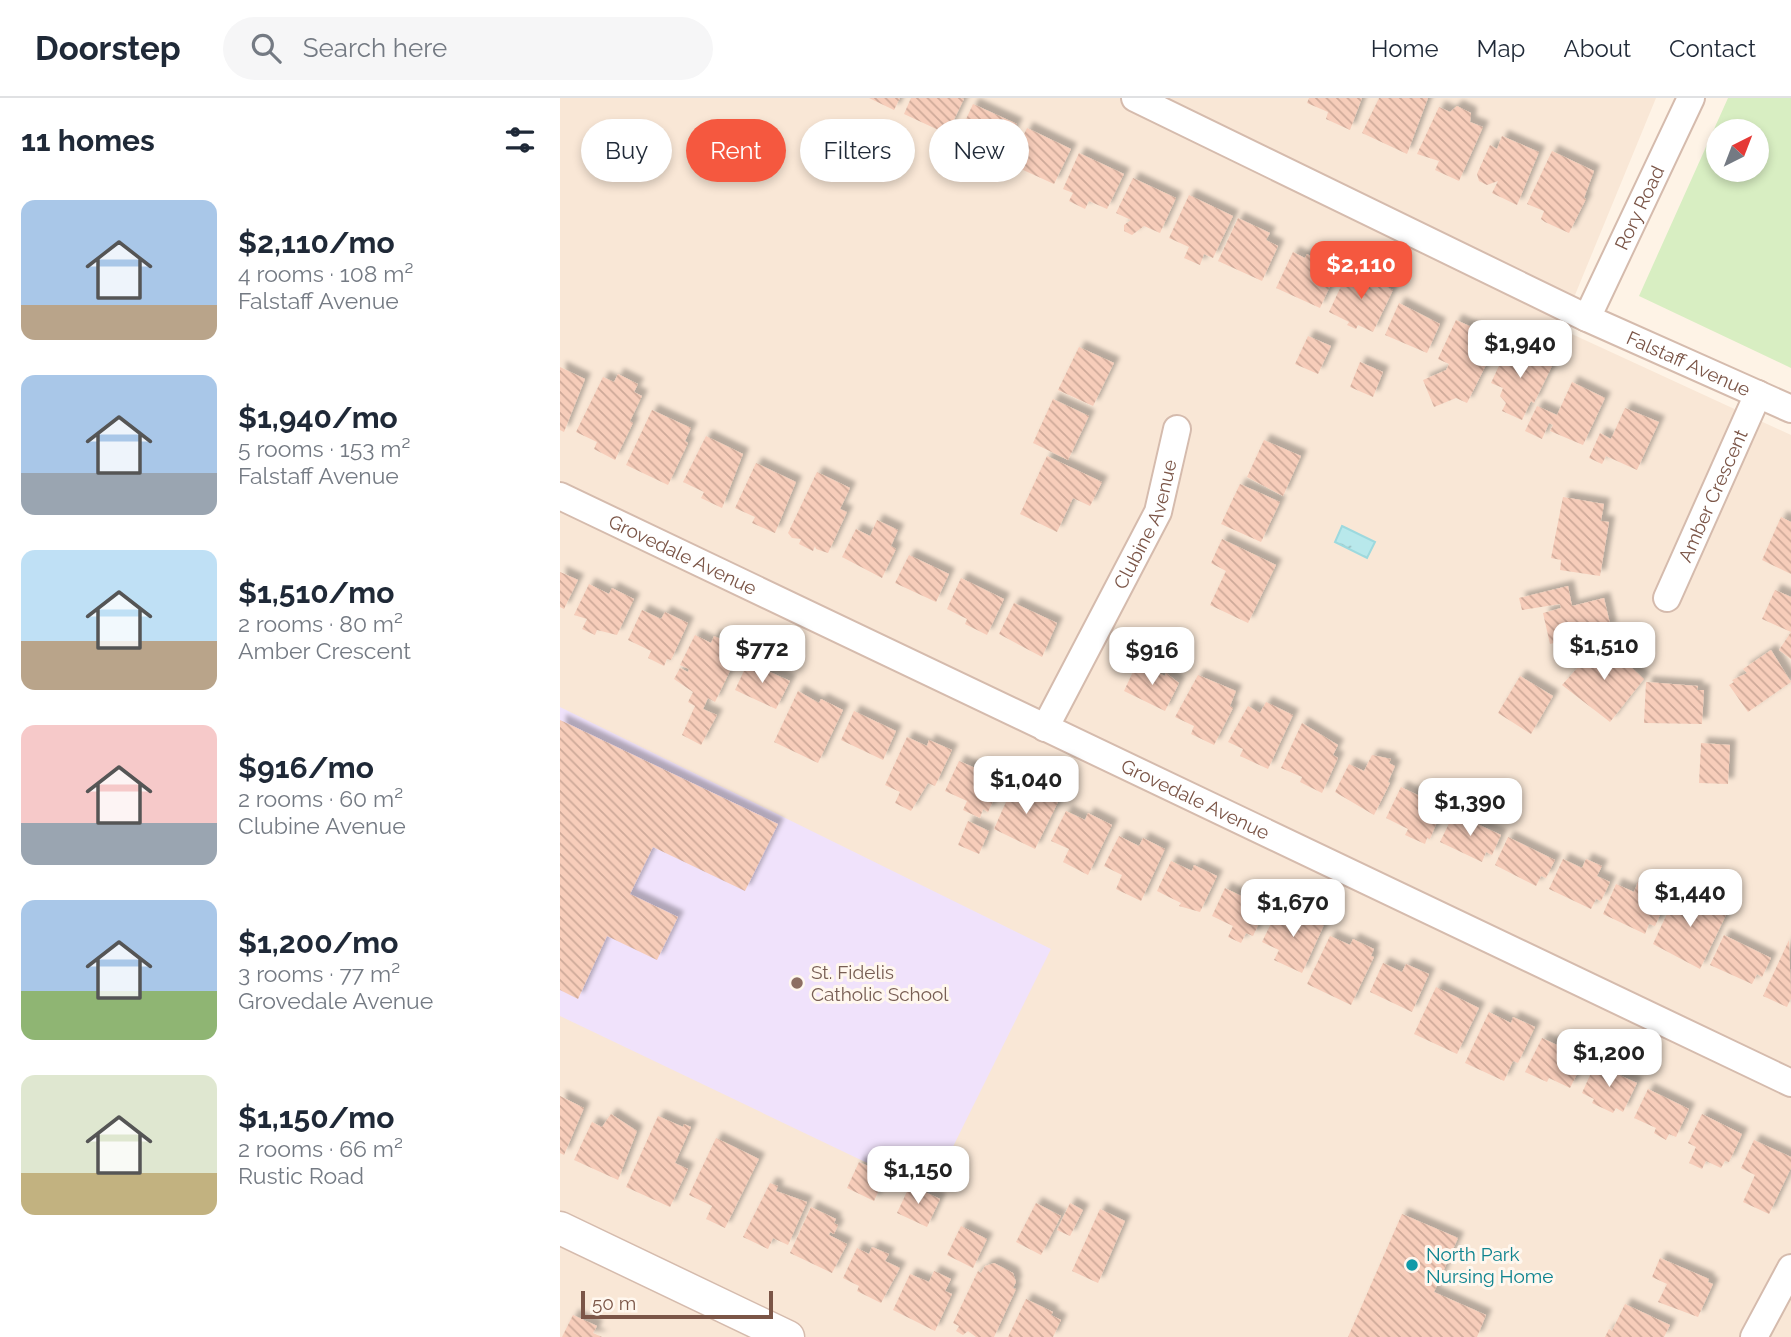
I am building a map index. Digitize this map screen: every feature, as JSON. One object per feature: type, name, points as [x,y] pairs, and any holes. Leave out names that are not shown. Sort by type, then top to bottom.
[{"type":"street","name":"Falstaff Avenue","points":[[1135,98],[1587,318],[1791,409]]},
{"type":"street","name":"Rory Road","points":[[1587,318],[1691,98]]},
{"type":"street","name":"Amber Crescent","points":[[1667,598],[1758,394]]},
{"type":"street","name":"Clubine Avenue","points":[[1045,728],[1158,512],[1177,429]]},
{"type":"street","name":"Grovedale Avenue","points":[[560,496],[1791,1083]]},
{"type":"street","points":[[560,1228],[788,1337]]},
{"type":"street","points":[[1754,1337],[1791,1268]]},
{"type":"shaded area","points":[[560,98],[1656,98],[1561,329],[1791,435],[1791,1337],[560,1337]]},
{"type":"shaded area","name":"St. Fidelis Catholic School","points":[[560,707],[1051,949],[930,1193],[560,1016]]},
{"type":"green space","points":[[1728,98],[1791,98],[1791,368],[1639,296],[1706,147],[1706,182],[1769,182],[1769,119],[1719,119]]},
{"type":"water","points":[[1342,526],[1375,542],[1367,558],[1335,542]]},
{"type":"building","points":[[869,98],[900,98],[894,110]]},
{"type":"building","points":[[911,98],[964,99],[954,119],[929,119],[929,126],[904,114]]},
{"type":"building","points":[[1309,98],[1362,98],[1350,130],[1326,119],[1328,112],[1307,103]]},
{"type":"building","points":[[1379,98],[1428,98],[1407,154],[1362,133]]},
{"type":"building","points":[[973,104],[1006,119],[966,119]]},
{"type":"building","points":[[1457,106],[1471,113],[1470,122],[1483,127],[1459,181],[1435,170],[1439,161],[1417,154],[1439,107],[1450,112]]},
{"type":"building","points":[[1029,129],[1071,149],[1054,184],[1029,173]]},
{"type":"building","points":[[1502,136],[1539,152],[1517,205],[1492,193],[1498,181],[1487,185],[1479,181],[1477,174],[1490,145],[1497,149]]},
{"type":"building","points":[[1552,151],[1594,171],[1584,198],[1586,199],[1569,233],[1545,222],[1541,219],[1544,211],[1527,204]]},
{"type":"building","points":[[1079,153],[1124,174],[1107,209],[1089,201],[1085,209],[1069,201],[1073,193],[1063,189]]},
{"type":"building","points":[[1133,178],[1176,198],[1160,233],[1144,226],[1132,235],[1124,231],[1124,225],[1131,220],[1116,213]]},
{"type":"building","points":[[1189,195],[1233,216],[1213,258],[1204,254],[1200,265],[1184,258],[1189,247],[1169,238]]},
{"type":"building","points":[[1238,218],[1270,233],[1266,240],[1278,246],[1262,281],[1218,261]]},
{"type":"building","points":[[1293,252],[1305,258],[1307,254],[1315,258],[1313,262],[1336,273],[1320,308],[1276,288]]},
{"type":"building","points":[[1349,269],[1393,290],[1373,332],[1358,325],[1356,329],[1347,325],[1349,322],[1329,312]]},
{"type":"building","points":[[1399,303],[1440,324],[1427,353],[1385,335]]},
{"type":"building","points":[[1456,320],[1499,339],[1467,403],[1456,398],[1434,407],[1423,380],[1446,370],[1449,364],[1438,359]]},
{"type":"building","points":[[1308,336],[1331,346],[1318,374],[1295,364]]},
{"type":"building","points":[[1509,344],[1553,364],[1534,403],[1531,401],[1522,420],[1502,411],[1506,403],[1500,396],[1503,388],[1491,383]]},
{"type":"building","points":[[1079,347],[1114,363],[1093,406],[1058,390]]},
{"type":"building","points":[[1360,362],[1383,372],[1373,397],[1350,387]]},
{"type":"building","points":[[560,367],[585,379],[564,432],[560,430]]},
{"type":"building","points":[[618,374],[638,384],[634,392],[642,396],[630,421],[633,423],[615,460],[594,449],[597,442],[576,432],[603,377],[614,382]]},
{"type":"building","points":[[1572,382],[1605,398],[1583,445],[1550,431],[1553,425],[1549,423],[1542,439],[1525,431],[1537,406],[1557,415]]},
{"type":"building","points":[[1053,399],[1089,416],[1068,460],[1033,443]]},
{"type":"building","points":[[1625,408],[1659,422],[1637,470],[1606,456],[1602,464],[1589,458],[1600,433],[1611,439]]},
{"type":"building","points":[[652,410],[691,428],[685,441],[688,443],[668,485],[626,465]]},
{"type":"building","points":[[706,436],[743,454],[722,508],[701,498],[704,492],[683,482]]},
{"type":"building","points":[[1264,440],[1301,456],[1283,496],[1247,477]]},
{"type":"building","points":[[1047,456],[1102,482],[1090,506],[1073,498],[1057,532],[1020,514]]},
{"type":"building","points":[[756,463],[796,482],[775,533],[752,523],[755,517],[735,508]]},
{"type":"building","points":[[817,472],[850,488],[840,509],[847,512],[828,553],[816,549],[815,546],[813,551],[799,544],[801,539],[792,538],[788,533]]},
{"type":"building","points":[[1240,484],[1280,502],[1261,542],[1221,524]]},
{"type":"building","points":[[1563,497],[1604,504],[1601,521],[1609,522],[1600,576],[1560,570],[1561,560],[1551,558]]},
{"type":"building","points":[[1781,517],[1791,522],[1791,574],[1762,560]]},
{"type":"building","points":[[877,520],[898,530],[891,546],[896,549],[882,578],[842,557],[856,529],[870,536]]},
{"type":"building","points":[[1222,539],[1276,565],[1248,623],[1210,605],[1226,571],[1211,563]]},
{"type":"building","points":[[909,555],[949,574],[936,602],[895,583]]},
{"type":"building","points":[[560,572],[578,580],[564,609],[560,607]]},
{"type":"building","points":[[961,578],[1004,599],[987,635],[965,624],[967,619],[947,609]]},
{"type":"building","points":[[589,584],[609,594],[612,588],[634,599],[617,635],[597,630],[595,635],[582,629],[587,619],[574,615]]},
{"type":"building","points":[[1568,586],[1572,606],[1604,598],[1611,628],[1550,644],[1543,613],[1561,608],[1560,604],[1522,610],[1519,598]]},
{"type":"building","points":[[1775,590],[1791,597],[1791,632],[1762,619]]},
{"type":"building","points":[[1014,603],[1057,623],[1042,657],[999,634]]},
{"type":"building","points":[[642,610],[661,619],[665,612],[688,623],[671,660],[667,659],[664,666],[648,658],[651,651],[628,640]]},
{"type":"building","points":[[1791,632],[1791,659],[1779,650]]},
{"type":"building","points":[[695,635],[711,643],[714,636],[741,648],[715,702],[708,698],[703,709],[717,715],[701,745],[682,735],[695,706],[688,702],[693,692],[674,679],[680,668],[688,672],[689,669],[680,665]]},
{"type":"building","points":[[1596,647],[1601,651],[1609,647],[1644,679],[1610,722],[1562,685]]},
{"type":"building","points":[[1771,650],[1791,682],[1748,712],[1729,685],[1734,682],[1732,680],[1747,673],[1743,669]]},
{"type":"building","points":[[748,662],[790,681],[776,709],[735,690]]},
{"type":"building","points":[[1137,663],[1165,676],[1166,673],[1179,683],[1165,711],[1124,691]]},
{"type":"building","points":[[1198,675],[1236,691],[1230,706],[1233,708],[1214,745],[1191,734],[1194,726],[1175,717]]},
{"type":"building","points":[[1520,676],[1553,696],[1531,734],[1498,713]]},
{"type":"building","points":[[1646,682],[1698,686],[1697,690],[1704,690],[1702,724],[1644,723]]},
{"type":"building","points":[[798,691],[819,703],[821,699],[843,710],[818,763],[774,742]]},
{"type":"building","points":[[1266,702],[1293,715],[1268,769],[1240,756],[1243,749],[1228,742],[1248,706],[1260,713]]},
{"type":"building","points":[[854,711],[896,731],[883,760],[841,740]]},
{"type":"building","points":[[560,720],[778,824],[745,891],[653,847],[630,894],[678,917],[657,960],[607,936],[578,999],[560,990]]},
{"type":"building","points":[[1302,723],[1338,745],[1333,755],[1338,758],[1322,793],[1300,782],[1302,777],[1281,768]]},
{"type":"building","points":[[907,737],[927,746],[929,740],[952,750],[935,786],[928,783],[911,811],[895,803],[900,792],[885,785]]},
{"type":"building","points":[[1701,743],[1730,745],[1728,784],[1699,783]]},
{"type":"building","points":[[1372,755],[1391,759],[1389,763],[1395,766],[1388,782],[1390,783],[1374,815],[1335,792],[1349,764],[1364,771]]},
{"type":"building","points":[[959,761],[980,770],[983,765],[1005,775],[988,812],[983,809],[980,818],[963,810],[967,801],[945,791]]},
{"type":"building","points":[[1013,786],[1032,795],[1035,788],[1059,800],[1035,849],[994,829]]},
{"type":"building","points":[[1401,787],[1428,800],[1431,793],[1446,800],[1430,839],[1427,838],[1425,844],[1405,835],[1408,829],[1386,818]]},
{"type":"building","points":[[1066,811],[1085,820],[1088,813],[1112,825],[1088,875],[1063,862],[1069,849],[1051,841]]},
{"type":"building","points":[[1454,813],[1501,835],[1492,855],[1486,852],[1482,862],[1440,842]]},
{"type":"building","points":[[968,821],[989,831],[979,854],[958,845]]},
{"type":"building","points":[[1119,836],[1139,846],[1143,838],[1165,849],[1141,901],[1116,889],[1122,875],[1104,866]]},
{"type":"building","points":[[1508,837],[1555,860],[1546,878],[1541,876],[1536,886],[1495,865]]},
{"type":"building","points":[[1563,859],[1582,868],[1586,859],[1602,866],[1597,876],[1610,882],[1601,901],[1596,899],[1591,909],[1549,889]]},
{"type":"building","points":[[1171,861],[1192,871],[1194,865],[1217,876],[1200,912],[1179,906],[1181,903],[1157,891]]},
{"type":"building","points":[[1639,879],[1655,886],[1649,899],[1664,906],[1655,926],[1649,924],[1645,934],[1603,914],[1616,884],[1634,892]]},
{"type":"building","points":[[1225,888],[1266,908],[1253,936],[1246,933],[1241,943],[1228,937],[1233,926],[1212,916]]},
{"type":"building","points":[[1677,892],[1697,901],[1700,896],[1713,902],[1710,908],[1726,915],[1700,969],[1653,944]]},
{"type":"building","points":[[1277,911],[1297,920],[1300,914],[1324,925],[1302,973],[1274,960],[1279,950],[1262,942]]},
{"type":"building","points":[[1724,935],[1771,958],[1762,977],[1757,974],[1752,984],[1710,965]]},
{"type":"building","points":[[1330,936],[1350,945],[1353,939],[1374,949],[1371,956],[1374,957],[1351,1005],[1307,984]]},
{"type":"building","points":[[1789,940],[1791,998],[1787,1007],[1763,996]]},
{"type":"building","points":[[1383,963],[1402,972],[1406,964],[1429,974],[1412,1012],[1370,992]]},
{"type":"building","points":[[1436,987],[1479,1008],[1457,1054],[1414,1034]]},
{"type":"building","points":[[1489,1012],[1511,1023],[1513,1017],[1535,1027],[1518,1063],[1513,1061],[1504,1081],[1465,1063]]},
{"type":"building","points":[[1542,1038],[1585,1058],[1570,1088],[1549,1078],[1547,1082],[1525,1072]]},
{"type":"building","points":[[1595,1064],[1637,1083],[1623,1112],[1616,1108],[1613,1113],[1592,1103],[1594,1099],[1582,1093]]},
{"type":"building","points":[[1648,1089],[1689,1109],[1676,1137],[1669,1134],[1666,1140],[1654,1133],[1656,1128],[1634,1118]]},
{"type":"building","points":[[560,1096],[584,1108],[564,1155],[560,1153]]},
{"type":"building","points":[[611,1114],[637,1131],[618,1180],[574,1160],[592,1122],[602,1127]]},
{"type":"building","points":[[1702,1114],[1742,1134],[1729,1162],[1725,1161],[1721,1168],[1706,1161],[1702,1169],[1689,1163],[1696,1147],[1688,1143]]},
{"type":"building","points":[[658,1116],[683,1127],[684,1124],[691,1127],[675,1163],[688,1169],[670,1207],[626,1187]]},
{"type":"building","points":[[716,1138],[759,1159],[725,1228],[706,1219],[712,1206],[689,1195]]},
{"type":"building","points":[[1754,1140],[1791,1157],[1791,1168],[1769,1214],[1743,1202],[1755,1175],[1741,1168]]},
{"type":"building","points":[[859,1162],[886,1174],[874,1201],[847,1188]]},
{"type":"building","points":[[770,1183],[778,1186],[776,1191],[807,1202],[788,1245],[773,1238],[768,1249],[743,1237]]},
{"type":"building","points":[[910,1185],[940,1199],[927,1227],[897,1213]]},
{"type":"building","points":[[1036,1203],[1061,1216],[1041,1255],[1016,1242]]},
{"type":"building","points":[[1070,1203],[1083,1210],[1070,1236],[1057,1230]]},
{"type":"building","points":[[811,1207],[836,1219],[834,1223],[838,1225],[834,1234],[830,1232],[829,1235],[847,1244],[832,1273],[790,1253]]},
{"type":"building","points":[[1100,1209],[1125,1221],[1098,1283],[1072,1271]]},
{"type":"building","name":"North Park Nursing Home","points":[[1402,1214],[1458,1238],[1434,1292],[1486,1315],[1477,1337],[1348,1337]]},
{"type":"building","points":[[961,1226],[987,1239],[973,1268],[947,1255]]},
{"type":"building","points":[[872,1247],[889,1254],[885,1261],[900,1268],[881,1303],[857,1291],[859,1286],[843,1278],[857,1248],[869,1254]]},
{"type":"building","points":[[1660,1258],[1709,1279],[1708,1282],[1713,1284],[1698,1317],[1658,1302],[1667,1284],[1652,1277]]},
{"type":"building","points":[[994,1263],[1013,1273],[1016,1282],[1013,1288],[1016,1289],[994,1337],[976,1337],[968,1331],[963,1335],[956,1331],[959,1326],[953,1323],[978,1271],[981,1273],[985,1266]]},
{"type":"building","points":[[934,1271],[951,1279],[945,1291],[952,1294],[935,1331],[893,1310],[910,1274],[929,1282]]},
{"type":"building","points":[[1026,1299],[1053,1312],[1051,1315],[1061,1320],[1053,1337],[1008,1337]]},
{"type":"building","points":[[1625,1304],[1670,1325],[1664,1337],[1605,1337],[1609,1329],[1612,1331]]},
{"type":"building","points":[[573,1315],[597,1326],[593,1333],[602,1337],[562,1337]]},
{"type":"place","name":"St. Fidelis Catholic School","points":[[797,983]]},
{"type":"place","name":"North Park Nursing Home","points":[[1412,1265]]}]
